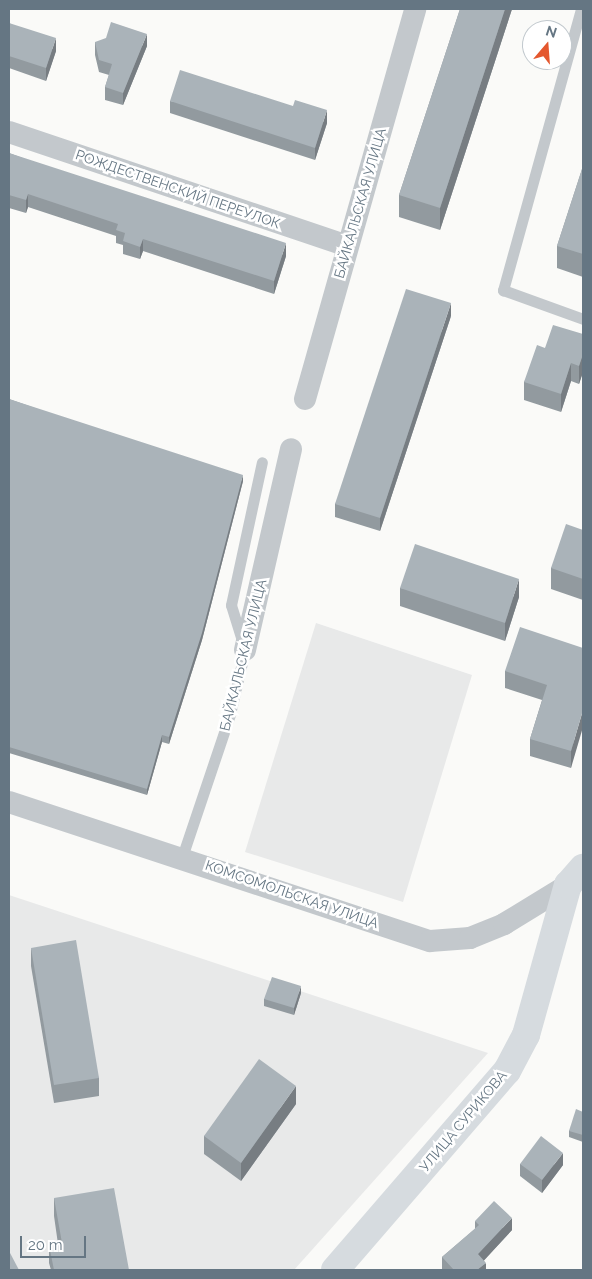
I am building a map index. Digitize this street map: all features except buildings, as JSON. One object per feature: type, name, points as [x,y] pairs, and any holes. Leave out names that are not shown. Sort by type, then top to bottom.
[{"type":"street","name":"БАЙКАЛЬСКАЯ УЛИЦА","points":[[305,399],[415,9]]},
{"type":"street","name":"РОЖДЕСТВЕНСКИЙ ПЕРЕУЛОК","points":[[9,132],[347,246]]},
{"type":"street","name":"БАЙКАЛЬСКАЯ УЛИЦА","points":[[245,650],[291,449]]},
{"type":"street","name":"КОМСОМОЛЬСКАЯ УЛИЦА","points":[[9,802],[182,857],[430,941],[470,938],[504,924],[576,876]]},
{"type":"street","name":"УЛИЦА СУРИКОВА","points":[[335,1270],[507,1071],[526,1035],[576,876]]},
{"type":"lane","points":[[581,9],[503,290],[583,319]]},
{"type":"lane","points":[[245,650],[231,605],[262,462]]},
{"type":"lane","name":"БАЙКАЛЬСКАЯ УЛИЦА","points":[[182,857],[230,714],[245,650]]},
{"type":"shaded area","points":[[316,623],[472,675],[403,902],[245,852]]},
{"type":"shaded area","points":[[9,895],[488,1053],[294,1270],[9,1270]]}]
